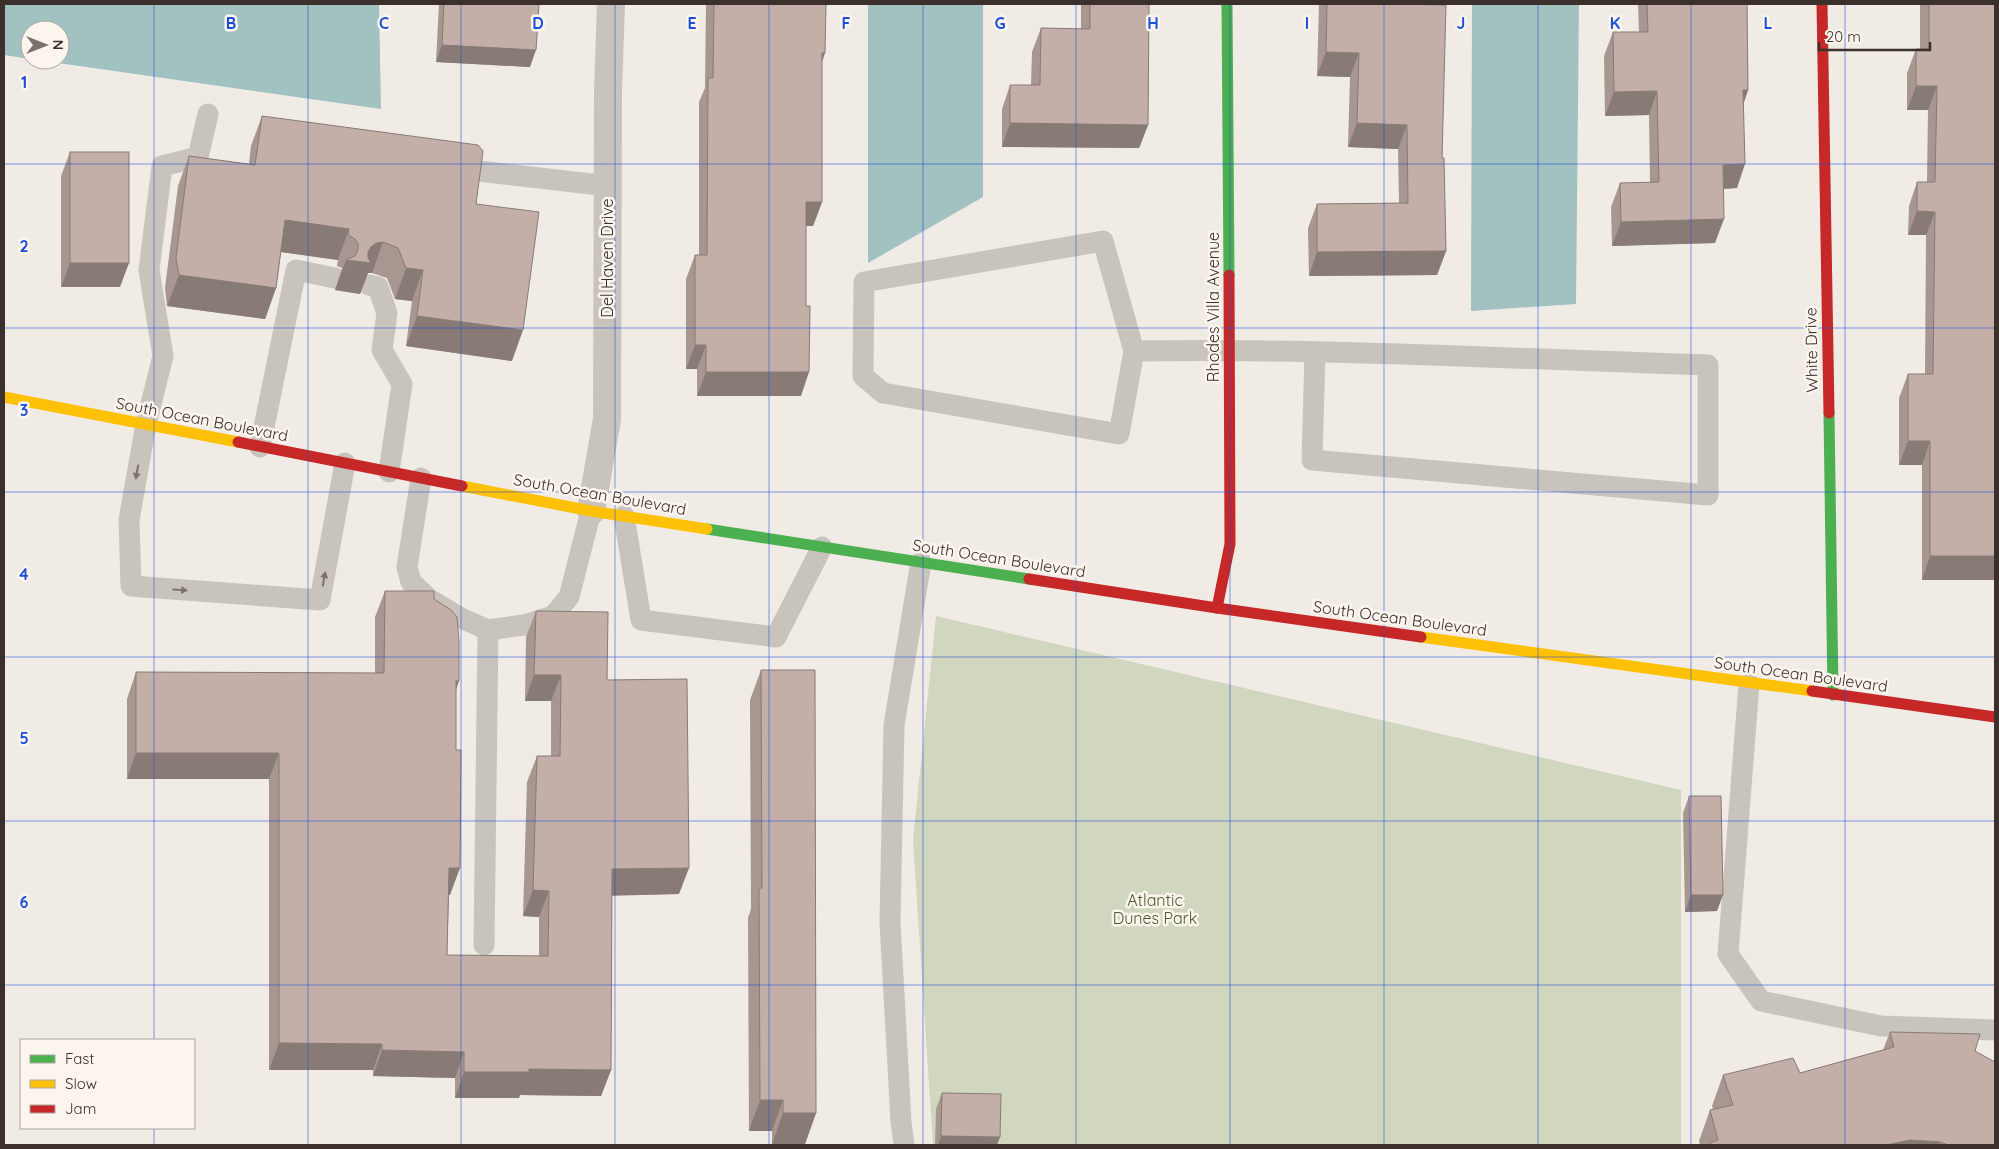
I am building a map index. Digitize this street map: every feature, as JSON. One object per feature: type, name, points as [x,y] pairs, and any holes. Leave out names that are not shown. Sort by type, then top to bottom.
[{"type":"main road","name":"Rhodes Villa Avenue","points":[[1217,608],[1230,544],[1227,4]]},
{"type":"main road","name":"White Drive","points":[[1822,4],[1833,695]]},
{"type":"main road","name":"South Ocean Boulevard","points":[[4,397],[591,511],[1217,608],[1995,717]]},
{"type":"street","name":"Del Haven Drive","points":[[591,511],[607,419],[610,4]]},
{"type":"lane","points":[[208,114],[198,157],[162,166],[149,270],[163,356],[146,424],[129,520],[132,586],[320,600],[345,463]]},
{"type":"lane","points":[[479,171],[608,186]]},
{"type":"lane","points":[[1103,241],[1134,351],[1119,434],[883,393],[863,376],[864,282],[1103,241]]},
{"type":"lane","points":[[260,447],[296,270],[335,278]]},
{"type":"lane","points":[[369,285],[378,287],[387,313],[382,350],[402,384],[389,472]]},
{"type":"lane","points":[[1134,351],[1230,350],[1316,352],[1708,365],[1708,495],[1312,460],[1316,352]]},
{"type":"lane","points":[[421,478],[407,566],[411,582],[429,599],[461,618],[488,630],[524,625],[553,616],[569,596],[591,511]]},
{"type":"lane","points":[[624,516],[641,620],[776,637],[822,546]]},
{"type":"lane","points":[[904,1145],[900,1113],[890,922],[894,725],[921,562]]},
{"type":"lane","points":[[484,945],[488,630]]},
{"type":"lane","points":[[1749,684],[1728,954],[1761,1001],[1881,1026],[1995,1030]]},
{"type":"green space","name":"Atlantic Dunes Park","points":[[936,616],[1681,790],[1681,1145],[933,1145],[913,840]]},
{"type":"water","points":[[4,4],[379,4],[381,109],[70,65],[70,20],[20,20],[20,57],[4,55]]},
{"type":"water","points":[[868,4],[983,4],[983,197],[868,263]]},
{"type":"water","points":[[1472,4],[1579,4],[1576,304],[1471,311]]},
{"type":"building","points":[[444,4],[539,4],[536,50],[442,45]]},
{"type":"building","points":[[714,4],[826,4],[825,53],[822,53],[822,202],[806,202],[806,306],[810,306],[809,372],[706,372],[706,345],[695,345],[695,255],[707,255],[708,78],[713,78]]},
{"type":"building","points":[[1090,4],[1149,4],[1148,125],[1010,123],[1010,85],[1040,85],[1041,28],[1090,29]]},
{"type":"building","points":[[1327,4],[1446,5],[1442,158],[1444,158],[1446,251],[1317,252],[1317,204],[1408,203],[1407,125],[1357,123],[1359,53],[1326,52]]},
{"type":"building","points":[[1647,4],[1747,4],[1748,90],[1743,90],[1745,164],[1723,165],[1724,219],[1621,222],[1620,183],[1659,182],[1657,91],[1614,92],[1613,32],[1648,32]]},
{"type":"building","points":[[1929,4],[1995,4],[1995,556],[1930,556],[1930,441],[1908,441],[1908,374],[1933,374],[1935,212],[1917,211],[1917,182],[1935,182],[1937,86],[1916,86],[1916,49],[1929,49]]},
{"type":"building","points":[[262,116],[478,145],[483,151],[476,204],[539,212],[523,330],[417,316],[423,270],[406,268],[398,248],[383,242],[376,243],[368,252],[368,258],[371,263],[346,260],[355,256],[358,250],[358,243],[348,235],[349,229],[285,220],[276,288],[179,275],[176,258],[189,156],[255,165]]},
{"type":"building","points":[[70,152],[129,152],[129,263],[70,263]]},
{"type":"building","points":[[385,591],[434,591],[434,599],[451,610],[457,617],[459,681],[456,681],[456,750],[461,750],[460,868],[449,868],[447,955],[548,956],[549,891],[533,890],[537,756],[560,756],[561,675],[534,675],[536,611],[608,612],[607,680],[687,679],[689,868],[612,869],[611,1070],[529,1069],[529,1072],[464,1072],[464,1052],[382,1050],[382,1044],[279,1043],[279,753],[136,753],[136,672],[384,673]]},
{"type":"building","points":[[761,670],[815,670],[816,1113],[783,1113],[783,1100],[760,1100],[759,888],[762,888]]},
{"type":"building","points":[[1689,796],[1721,796],[1723,895],[1691,895]]},
{"type":"building","points":[[1890,1032],[1980,1034],[1975,1051],[1995,1062],[1995,1145],[1948,1145],[1941,1142],[1910,1140],[1886,1145],[1710,1145],[1710,1143],[1718,1140],[1710,1110],[1733,1105],[1723,1075],[1793,1058],[1800,1073],[1894,1047]]},
{"type":"building","points":[[942,1093],[1001,1094],[1000,1137],[941,1136]]},
{"type":"traffic: fast","points":[[1227,4],[1229,275]]},
{"type":"traffic: fast","points":[[1829,413],[1833,695]]},
{"type":"traffic: fast","points":[[707,529],[1029,579]]},
{"type":"traffic: slow","points":[[4,397],[238,442]]},
{"type":"traffic: slow","points":[[462,486],[591,511],[707,529]]},
{"type":"traffic: slow","points":[[1421,637],[1812,691]]},
{"type":"traffic: jam","points":[[1822,4],[1829,413]]},
{"type":"traffic: jam","points":[[1217,608],[1230,544],[1229,275]]},
{"type":"traffic: jam","points":[[238,442],[462,486]]},
{"type":"traffic: jam","points":[[1029,579],[1421,637]]},
{"type":"traffic: jam","points":[[1812,691],[1995,717]]}]
